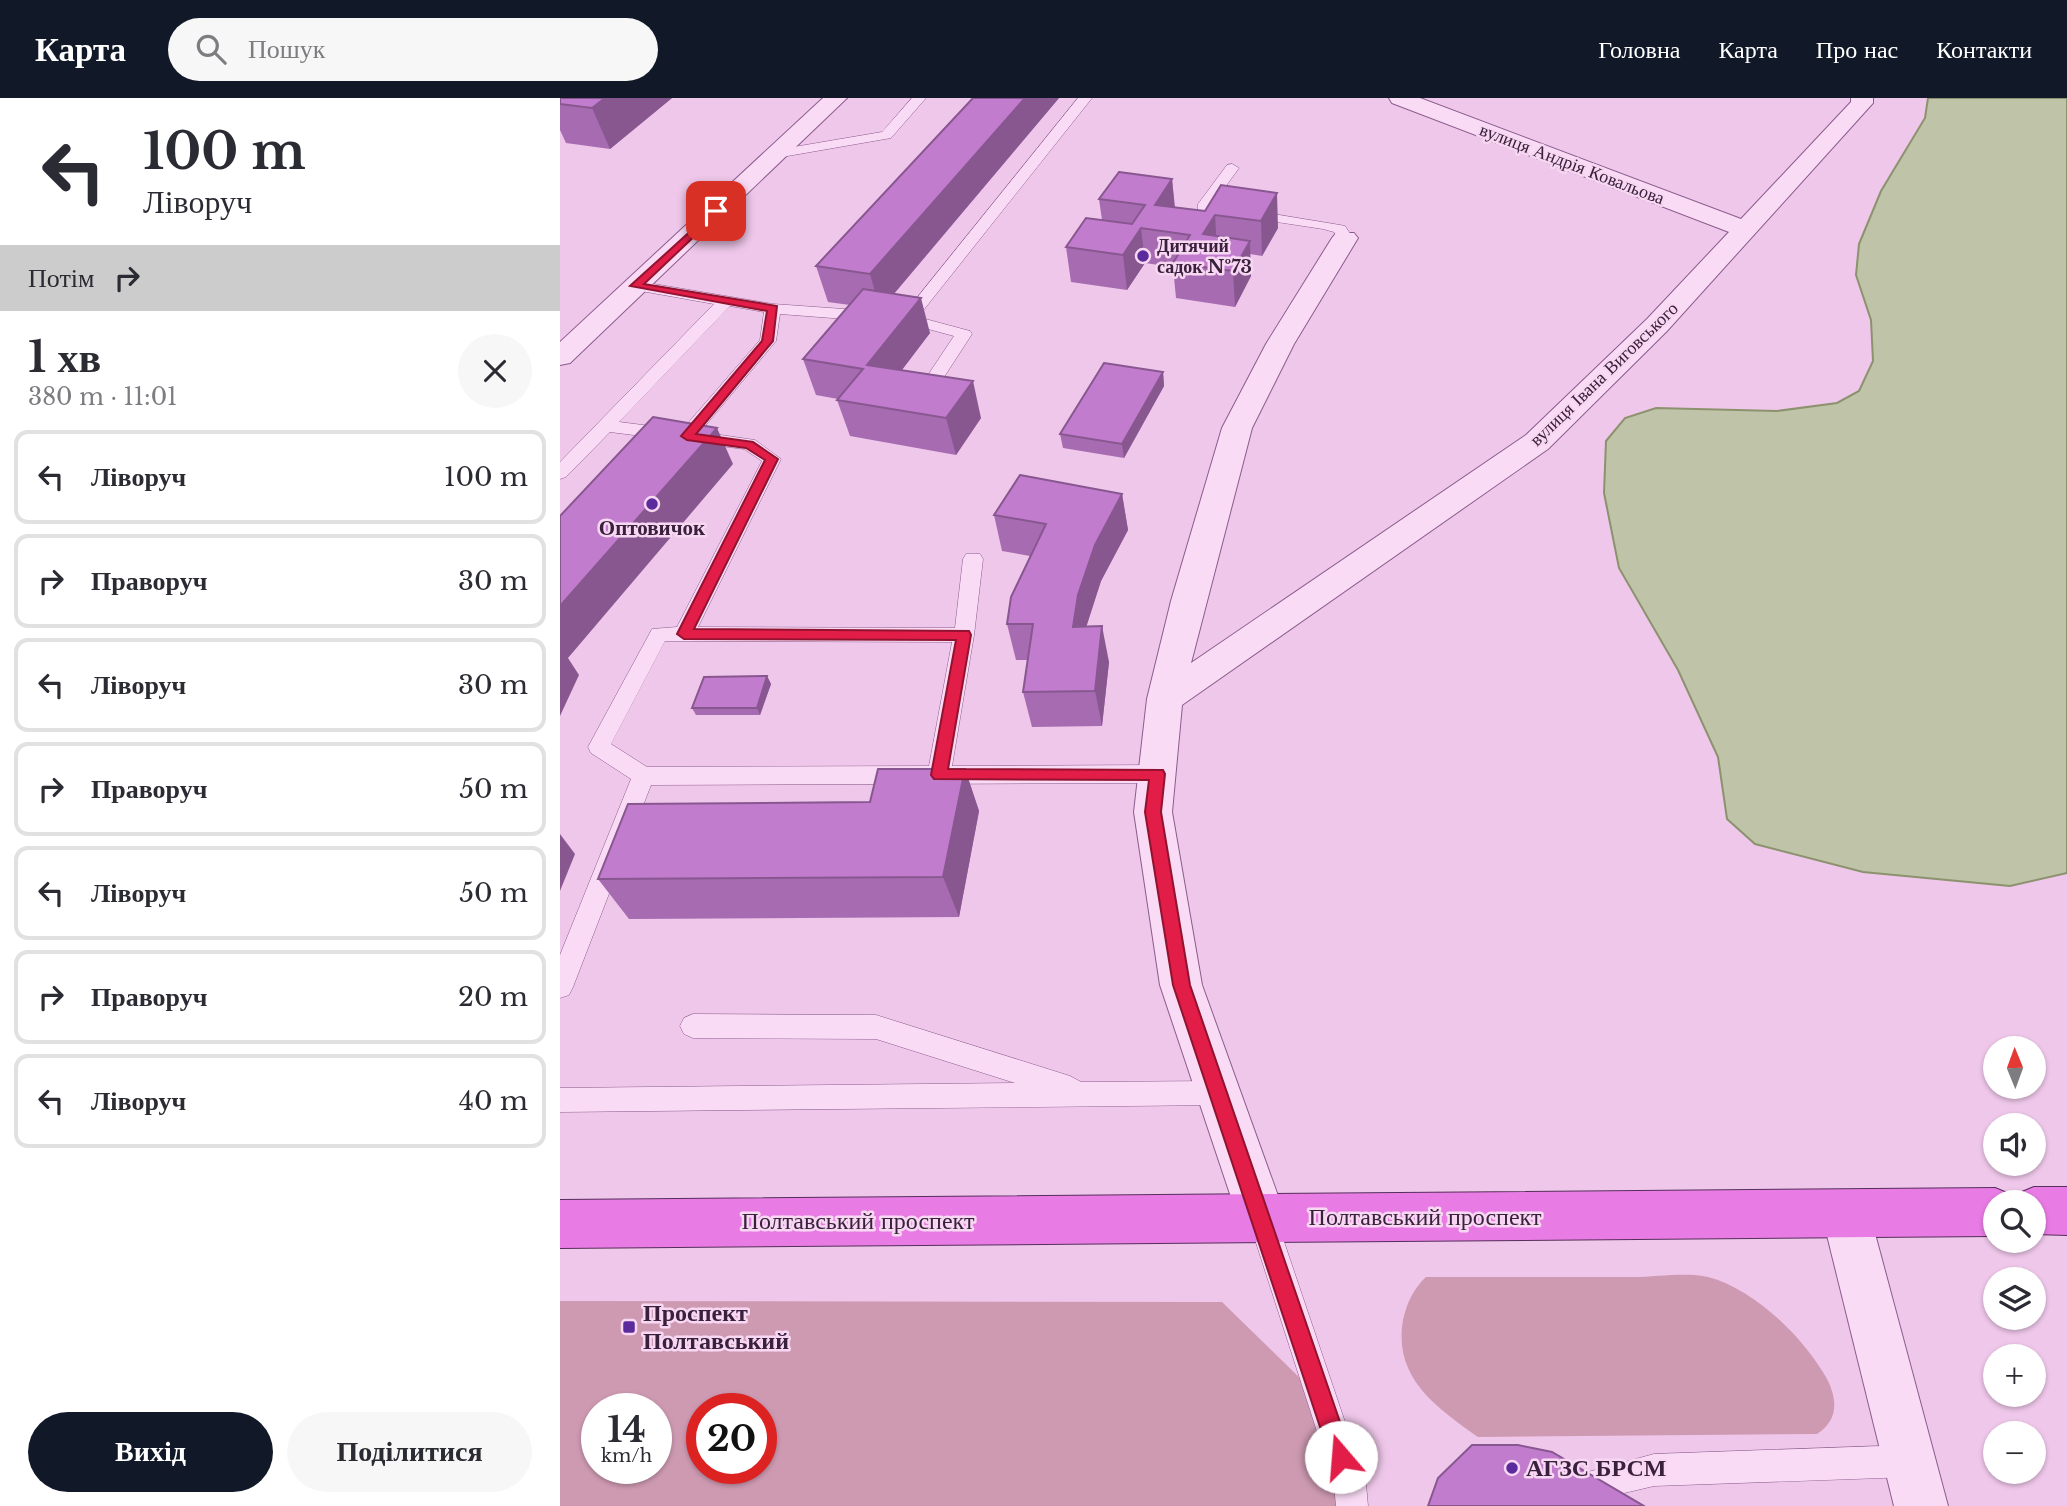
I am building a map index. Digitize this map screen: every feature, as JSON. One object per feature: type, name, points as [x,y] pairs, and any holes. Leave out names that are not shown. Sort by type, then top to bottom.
[{"type":"highway","points":[[2046,1211],[2067,1211]]},
{"type":"highway","name":"Полтавський проспект","points":[[560,1224],[1983,1212]]},
{"type":"street","points":[[560,357],[836,98]]},
{"type":"street","name":"вулиця Андрія Ковальова","points":[[1401,98],[1743,229]]},
{"type":"street","name":"вулиця Івана Виговського","points":[[1166,699],[1537,442],[1657,325],[1862,103],[1862,98]]},
{"type":"street","points":[[1262,1218],[1181,985],[1153,812],[1166,699],[1188,601],[1237,428],[1280,344],[1345,238]]},
{"type":"street","points":[[1846,1215],[1915,1484]]},
{"type":"lane","points":[[776,154],[886,135],[919,98]]},
{"type":"lane","points":[[908,318],[1085,98]]},
{"type":"lane","points":[[1231,168],[1203,207],[1323,225],[1340,229],[1345,238]]},
{"type":"lane","points":[[636,286],[774,309],[908,318],[964,334],[929,387]]},
{"type":"lane","points":[[560,473],[726,301]]},
{"type":"lane","points":[[687,436],[768,341],[774,309]]},
{"type":"lane","points":[[604,426],[749,444],[772,459],[684,634]]},
{"type":"lane","points":[[939,775],[964,635],[973,559]]},
{"type":"lane","points":[[964,635],[659,634],[599,747],[643,776],[1157,774]]},
{"type":"lane","points":[[560,987],[643,776]]},
{"type":"lane","points":[[693,1026],[876,1027],[1089,1094]]},
{"type":"lane","points":[[560,1100],[1219,1093]]},
{"type":"lane","points":[[1262,1218],[1350,1484],[1352,1506]]},
{"type":"lane","points":[[1599,1482],[1654,1470],[1915,1484]]},
{"type":"shaded area","points":[[1928,98],[2067,98],[2067,873],[2010,886],[1863,872],[1755,844],[1727,819],[1718,757],[1678,670],[1619,568],[1604,493],[1606,441],[1625,418],[1656,408],[1777,411],[1837,403],[1859,391],[1873,361],[1871,320],[1856,275],[1859,244],[1881,191],[1925,118]]},
{"type":"shaded area","points":[[1681,1275],[1708,1277],[1726,1283],[1761,1304],[1806,1348],[1827,1379],[1834,1402],[1832,1416],[1824,1429],[1817,1434],[1478,1437],[1433,1402],[1411,1375],[1405,1359],[1403,1320],[1414,1291],[1426,1277]]},
{"type":"shaded area","points":[[560,1301],[1222,1302],[1306,1384],[1344,1506],[560,1506]]},
{"type":"building","points":[[560,98],[605,98],[592,108],[560,104]]},
{"type":"building","points":[[973,98],[1025,98],[870,274],[816,266]]},
{"type":"building","points":[[1119,172],[1172,179],[1155,205],[1205,211],[1221,185],[1277,193],[1261,221],[1215,215],[1203,234],[1250,241],[1233,271],[1173,263],[1190,235],[1141,228],[1123,255],[1066,247],[1086,218],[1132,224],[1145,205],[1099,199]]},
{"type":"building","points":[[863,289],[921,298],[867,365],[973,381],[946,418],[837,400],[863,369],[803,359]]},
{"type":"building","points":[[1104,363],[1163,372],[1122,444],[1060,434]]},
{"type":"building","points":[[653,417],[717,428],[560,606],[560,516]]},
{"type":"building","points":[[1020,475],[1122,494],[1095,545],[1078,595],[1073,627],[1102,626],[1095,691],[1023,692],[1033,624],[1007,624],[1011,597],[1046,524],[994,515]]},
{"type":"building","points":[[767,676],[757,708],[692,708],[704,677]]},
{"type":"building","points":[[878,769],[965,769],[943,877],[598,879],[628,804],[870,802]]},
{"type":"building","name":"АГЗС БРСМ","points":[[1472,1445],[1518,1445],[1552,1452],[1644,1506],[1428,1506],[1438,1478]]},
{"type":"place","name":"Дитячий садок №73","points":[[1143,256]]},
{"type":"place","name":"Оптовичок","points":[[652,504]]},
{"type":"place","name":"Проспект Полтавський","points":[[629,1327]]},
{"type":"place","name":"АГЗС БРСМ","points":[[1512,1468]]},
{"type":"route","points":[[716,211],[636,286],[774,309],[768,341],[687,436],[749,444],[772,459],[684,634],[964,635],[939,775],[1157,774],[1153,812],[1181,985],[1341,1457]]}]
